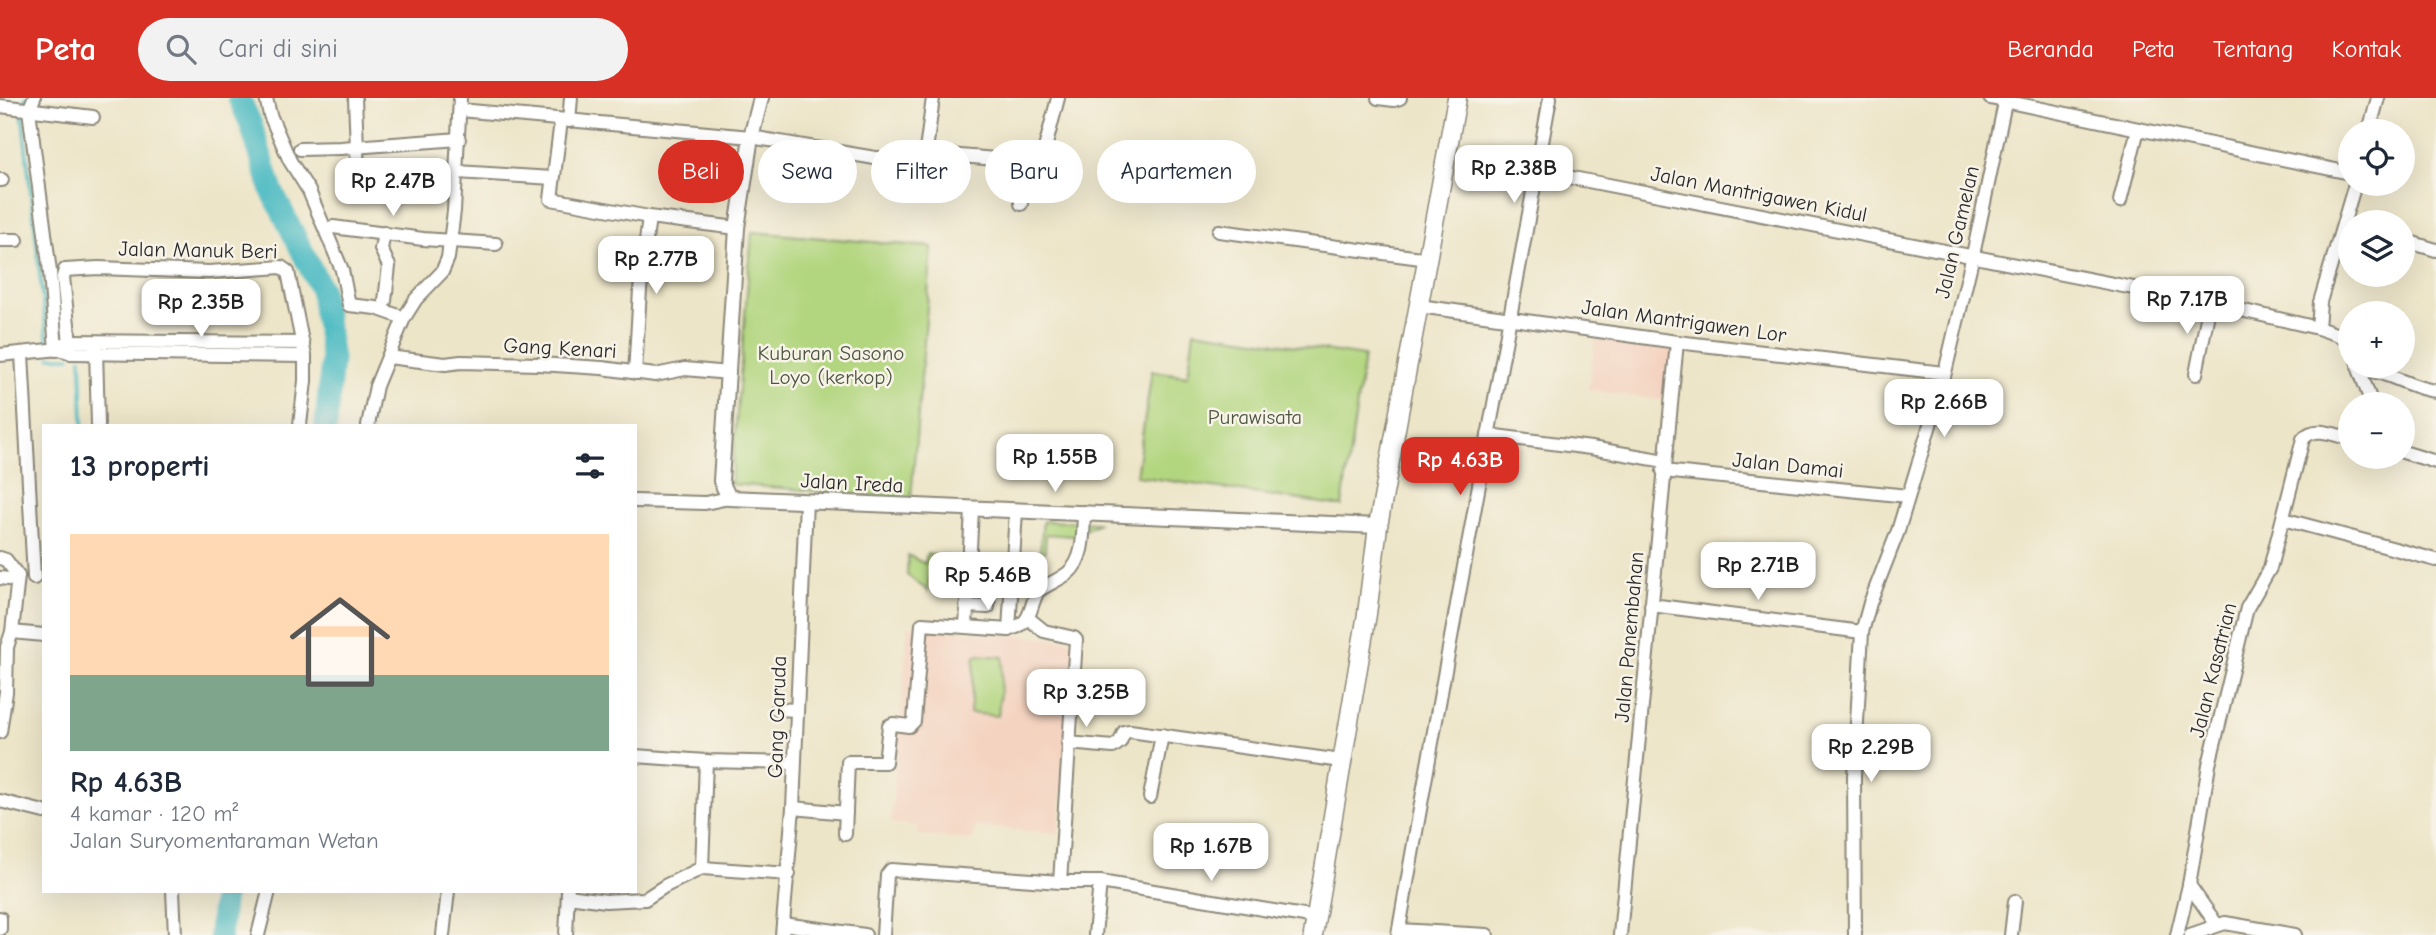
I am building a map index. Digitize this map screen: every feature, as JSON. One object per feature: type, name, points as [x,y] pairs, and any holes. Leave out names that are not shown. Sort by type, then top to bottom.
[{"type":"main road","points":[[1314,927],[1367,614],[1378,526],[1457,98]]},
{"type":"street","points":[[267,98],[270,115],[290,161],[309,191],[342,270],[349,305],[376,308],[404,318]]},
{"type":"street","points":[[355,98],[358,174]]},
{"type":"street","points":[[571,98],[553,178],[550,196],[553,200],[649,217],[737,228]]},
{"type":"street","points":[[637,501],[705,503],[729,498],[722,481],[737,228],[751,137],[761,98]]},
{"type":"street","points":[[927,140],[933,98]]},
{"type":"street","points":[[1048,140],[1058,98]]},
{"type":"street","points":[[1378,98],[1400,98]]},
{"type":"street","points":[[1487,935],[1399,932],[1550,98]]},
{"type":"street","points":[[1990,98],[2338,171]]},
{"type":"street","points":[[2372,119],[2378,98]]},
{"type":"street","name":"Jalan Gamelan","points":[[1855,935],[1854,776],[1862,632],[1925,444],[1973,256],[2005,99]]},
{"type":"street","points":[[0,106],[32,104],[93,117]]},
{"type":"street","points":[[32,104],[50,272],[64,348]]},
{"type":"street","points":[[368,424],[376,386],[404,318],[416,299],[442,272],[448,258],[457,172],[460,104],[565,121],[751,137],[871,157]]},
{"type":"street","points":[[2120,201],[2138,129]]},
{"type":"street","points":[[300,149],[459,139]]},
{"type":"street","name":"Jalan Mantrigawen Kidul","points":[[1537,171],[2210,303],[2338,335]]},
{"type":"street","points":[[457,172],[553,178]]},
{"type":"street","points":[[635,373],[640,290],[649,217]]},
{"type":"street","points":[[333,227],[496,244]]},
{"type":"street","points":[[1219,231],[1428,259]]},
{"type":"street","points":[[384,233],[381,249],[389,266],[385,301]]},
{"type":"street","points":[[0,240],[17,240]]},
{"type":"street","points":[[2415,244],[2436,250]]},
{"type":"street","points":[[2318,328],[2320,302],[2338,250]]},
{"type":"street","name":"Jalan Manuk Beri","points":[[64,348],[65,271],[98,268],[209,272],[281,267],[288,272],[305,356],[300,424]]},
{"type":"street","points":[[2196,374],[2210,303]]},
{"type":"street","name":"Jalan Mantrigawen Lor","points":[[1419,306],[1677,342],[1944,373]]},
{"type":"street","name":"Jalan Panembahan","points":[[1620,935],[1677,342]]},
{"type":"street","points":[[0,355],[64,348],[236,349],[303,343]]},
{"type":"street","points":[[96,347],[98,424]]},
{"type":"street","points":[[236,349],[305,356]]},
{"type":"street","points":[[0,578],[39,579],[22,354]]},
{"type":"street","name":"Gang Kenari","points":[[388,357],[434,363],[602,368],[654,375],[685,369],[729,373]]},
{"type":"street","points":[[2391,378],[2436,391]]},
{"type":"street","name":"Jalan Kasatrian","points":[[2177,935],[2189,884],[2209,765],[2247,608],[2270,568],[2303,439],[2318,431],[2338,436]]},
{"type":"street","name":"Jalan Damai","points":[[1488,435],[1664,466],[1908,496]]},
{"type":"street","points":[[2415,456],[2436,462]]},
{"type":"street","name":"Jalan Ireda","points":[[729,498],[1378,526]]},
{"type":"street","name":"Gang Garuda","points":[[782,929],[793,808],[806,501]]},
{"type":"street","points":[[965,626],[972,509]]},
{"type":"street","points":[[1009,630],[1016,510]]},
{"type":"street","points":[[845,834],[848,762],[885,762],[889,726],[909,726],[914,721],[922,624],[1009,630],[1028,618],[1038,591],[1061,578],[1077,564],[1084,512]]},
{"type":"street","points":[[2283,519],[2436,561]]},
{"type":"street","points":[[0,558],[6,560],[17,578],[8,626],[6,692],[0,732]]},
{"type":"street","points":[[966,606],[988,607],[989,586],[1011,587]]},
{"type":"street","points":[[1651,606],[1862,632]]},
{"type":"street","points":[[1028,618],[1044,631],[1075,638],[1059,882]]},
{"type":"street","points":[[8,626],[42,634]]},
{"type":"street","points":[[777,709],[797,710]]},
{"type":"street","points":[[1068,743],[1114,747],[1121,742],[1126,731],[1341,761]]},
{"type":"street","points":[[1150,797],[1162,735]]},
{"type":"street","points":[[637,756],[794,763]]},
{"type":"street","points":[[702,868],[706,761]]},
{"type":"street","points":[[0,801],[42,812]]},
{"type":"street","points":[[793,808],[846,813]]},
{"type":"street","points":[[566,935],[568,894],[606,901],[645,900],[665,886],[702,868],[789,874]]},
{"type":"street","points":[[883,935],[886,882],[890,871],[1059,882],[1100,882],[1314,927]]},
{"type":"street","points":[[1096,935],[1100,882]]},
{"type":"street","points":[[2189,884],[2217,925]]},
{"type":"street","points":[[173,893],[177,932]]},
{"type":"street","points":[[258,935],[268,893]]},
{"type":"street","points":[[443,935],[448,893]]},
{"type":"street","points":[[2011,935],[2015,901]]},
{"type":"street","points":[[0,918],[0,929]]},
{"type":"street","points":[[2190,935],[2217,925],[2235,923],[2295,935]]},
{"type":"street","points":[[782,929],[865,935]]},
{"type":"shaded area","points":[[1596,334],[1675,346],[1667,401],[1588,390]]},
{"type":"shaded area","points":[[908,626],[1075,641],[1058,833],[975,826],[973,840],[917,835],[918,826],[891,823]]},
{"type":"green space","name":"Kuburan Sasono Loyo (kerkop)","points":[[752,232],[932,247],[911,499],[731,484]]},
{"type":"green space","name":"Purawisata","points":[[1194,331],[1364,356],[1342,506],[1136,476],[1152,371],[1188,376]]},
{"type":"green space","points":[[1043,521],[1099,523],[1072,536],[1046,534],[1045,552],[1040,551]]},
{"type":"green space","points":[[927,554],[947,556],[946,569],[931,567],[928,591],[907,575],[908,555],[925,564]]},
{"type":"green space","points":[[975,655],[1003,657],[998,716],[970,713]]},
{"type":"waterway","points":[[22,104],[26,98]]},
{"type":"waterway","points":[[239,98],[250,122],[272,191],[321,289],[332,359],[326,424]]},
{"type":"waterway","points":[[22,113],[48,347]]},
{"type":"waterway","points":[[50,357],[70,357]]},
{"type":"waterway","points":[[81,358],[83,424]]},
{"type":"waterway","points":[[220,935],[224,893]]}]
